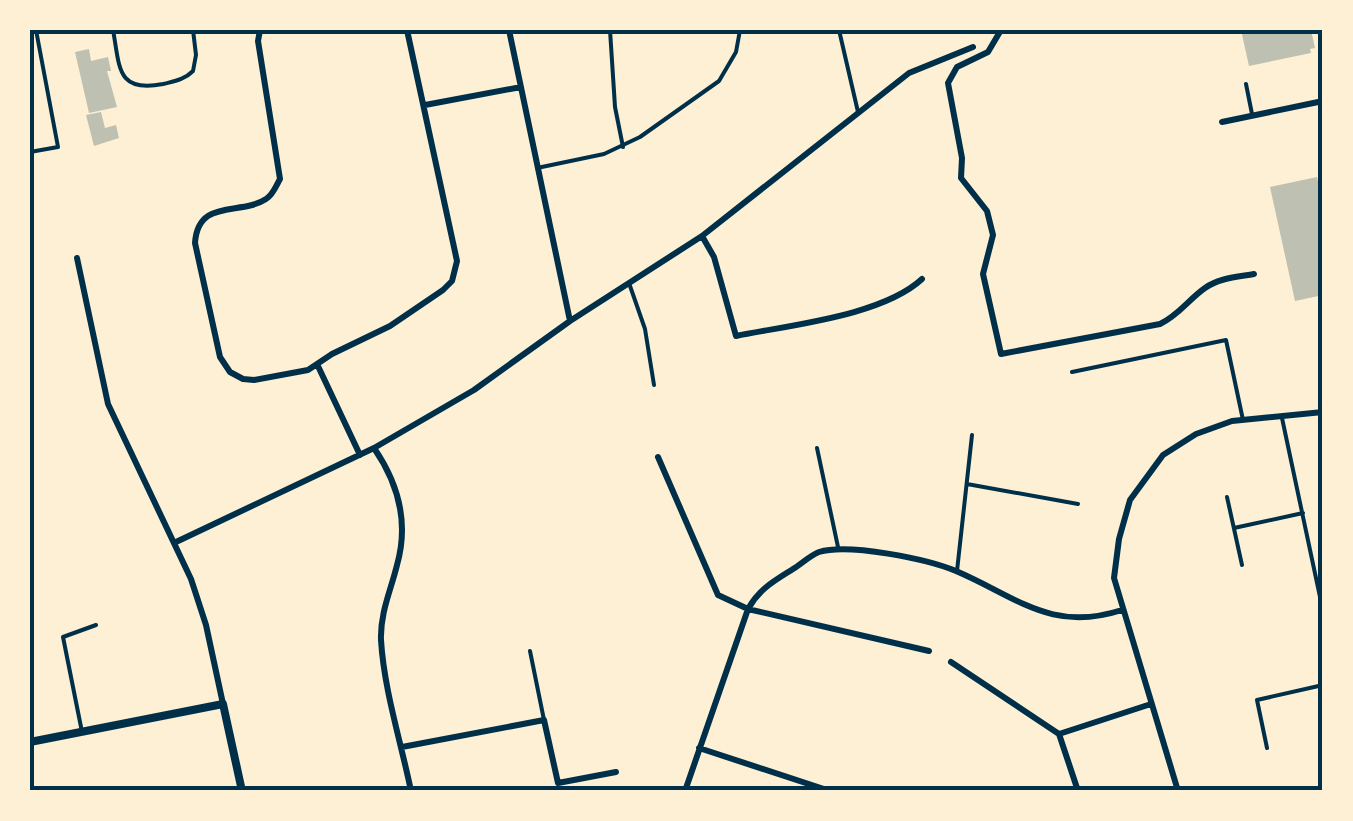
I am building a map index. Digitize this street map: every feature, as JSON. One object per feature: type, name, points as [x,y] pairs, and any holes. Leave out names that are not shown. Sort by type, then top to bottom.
[{"type":"street","points":[[260,30],[258,42],[280,179],[270,197],[261,202],[212,212],[196,230],[195,243],[220,357],[238,378],[254,380],[302,372],[390,326],[452,281],[457,261],[406,30]]},
{"type":"street","points":[[510,30],[570,321]]},
{"type":"street","points":[[1001,30],[988,52],[958,66],[948,84],[962,158],[961,178],[987,211],[992,235],[983,274],[1002,354],[1160,324],[1176,316],[1205,288],[1223,279],[1254,274]]},
{"type":"street","points":[[176,542],[374,448],[474,390],[570,321],[702,236],[909,73],[973,47]]},
{"type":"street","points":[[425,105],[521,87]]},
{"type":"street","points":[[1222,122],[1322,101]]},
{"type":"street","points":[[702,236],[714,258],[736,336],[879,305],[922,280]]},
{"type":"street","points":[[78,258],[108,404],[176,542],[200,602],[242,791]]},
{"type":"street","points":[[317,364],[360,455]]},
{"type":"street","points":[[1178,791],[1114,578],[1130,500],[1149,471],[1178,445],[1215,426],[1323,412]]},
{"type":"street","points":[[374,448],[395,487],[402,520],[400,554],[386,596],[381,635],[411,791]]},
{"type":"street","points":[[658,457],[718,595],[748,609],[930,651]]},
{"type":"street","points":[[685,791],[748,609],[758,592],[820,552],[883,551],[956,571],[1043,614],[1084,618],[1122,610]]},
{"type":"street","points":[[950,662],[1059,734],[1078,791]]},
{"type":"street","points":[[30,742],[223,704]]},
{"type":"street","points":[[1059,734],[1151,704]]},
{"type":"street","points":[[402,746],[544,720],[558,783],[616,772]]},
{"type":"street","points":[[699,748],[830,791]]},
{"type":"lane","points":[[30,152],[58,147],[36,30]]},
{"type":"lane","points":[[112,30],[122,74],[139,87],[188,76],[196,62],[192,30]]},
{"type":"lane","points":[[610,30],[615,107],[623,147]]},
{"type":"lane","points":[[537,168],[623,147],[718,82],[736,52],[740,30]]},
{"type":"lane","points":[[839,30],[858,112]]},
{"type":"lane","points":[[1246,84],[1253,116]]},
{"type":"lane","points":[[1322,101],[1323,114]]},
{"type":"lane","points":[[629,283],[646,328],[654,385]]},
{"type":"lane","points":[[1072,372],[1226,340],[1243,420]]},
{"type":"lane","points":[[1282,418],[1323,611]]},
{"type":"lane","points":[[956,571],[972,434]]},
{"type":"lane","points":[[817,448],[838,552]]},
{"type":"lane","points":[[966,484],[1078,504]]},
{"type":"lane","points":[[1228,497],[1242,565]]},
{"type":"lane","points":[[1234,528],[1303,513]]},
{"type":"lane","points":[[82,732],[63,637],[96,625]]},
{"type":"lane","points":[[530,651],[544,720]]},
{"type":"lane","points":[[1268,748],[1257,700],[1323,685]]},
{"type":"building","points":[[1241,30],[1311,30],[1315,48],[1310,49],[1311,53],[1249,66]]},
{"type":"building","points":[[89,49],[91,61],[108,57],[111,71],[107,71],[117,107],[89,113],[75,52]]},
{"type":"building","points":[[101,112],[105,128],[116,125],[119,138],[94,146],[86,115]]},
{"type":"building","points":[[1317,177],[1323,203],[1323,295],[1295,301],[1270,187]]}]
